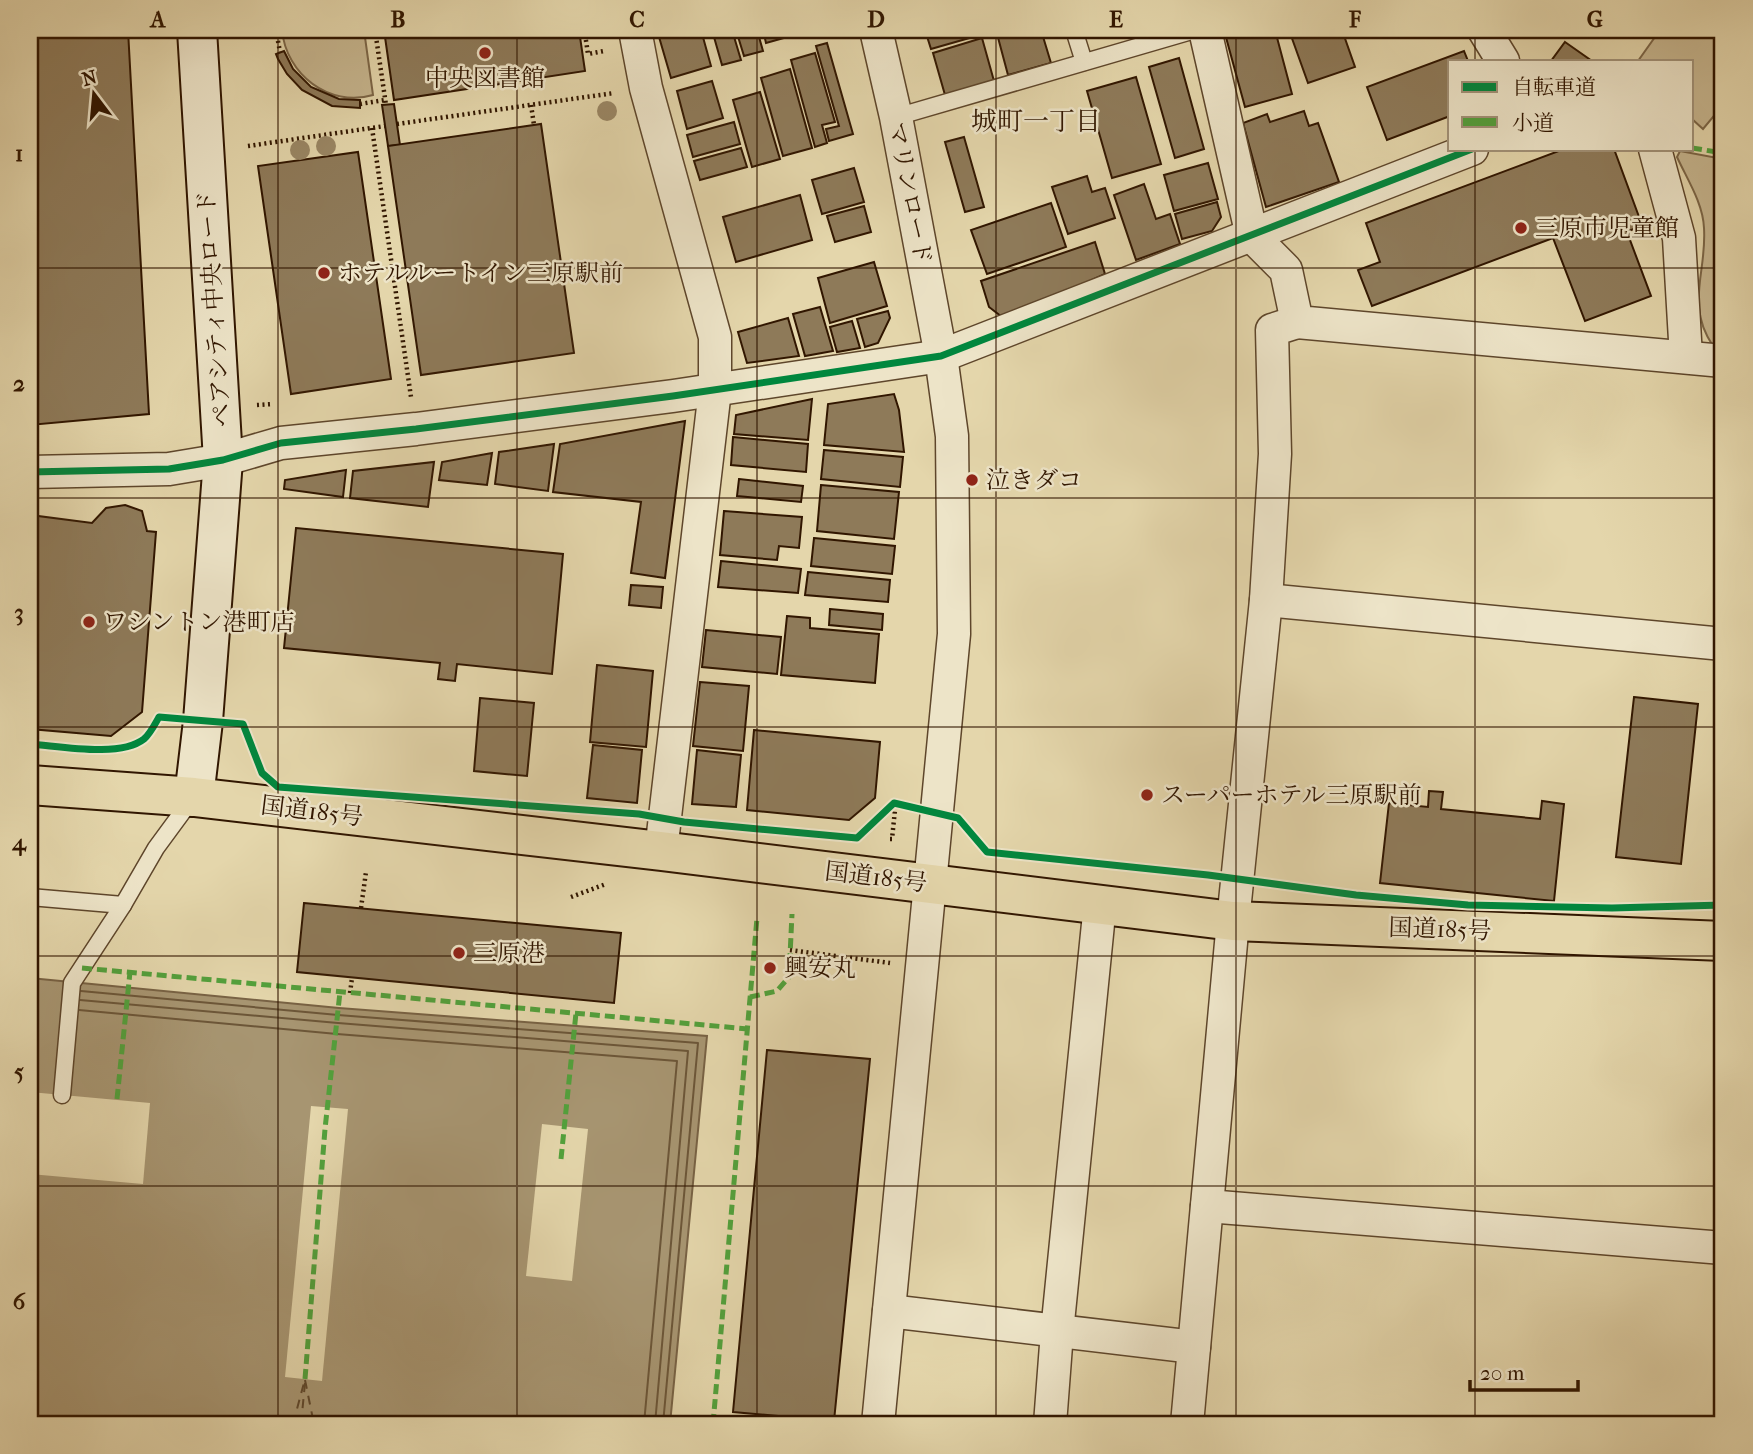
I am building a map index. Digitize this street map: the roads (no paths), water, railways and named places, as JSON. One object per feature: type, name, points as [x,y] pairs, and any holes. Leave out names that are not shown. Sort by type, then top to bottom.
[{"type":"highway","name":"国道185号","points":[[30,785],[194,797],[1233,920],[1723,942]]},
{"type":"street","name":"ペアシティ中央ロード","points":[[194,797],[203,721],[223,460],[197,30]]},
{"type":"street","points":[[635,30],[646,88],[715,337],[715,390],[662,851]]},
{"type":"street","name":"マリンロード","points":[[876,30],[896,117],[941,356],[952,436],[954,634],[878,1424]]},
{"type":"street","points":[[1205,30],[1252,236],[1286,270],[1297,322]]},
{"type":"street","points":[[1484,30],[1502,60]]},
{"type":"street","points":[[30,472],[169,469],[223,460],[281,443],[416,429],[715,390],[941,356],[1469,150]]},
{"type":"street","points":[[1655,150],[1679,238],[1686,356]]},
{"type":"street","points":[[1187,1424],[1233,920],[1266,600],[1275,454],[1272,330],[1297,322],[1723,361]]},
{"type":"street","points":[[1266,600],[1723,644]]},
{"type":"street","points":[[1050,1424],[1100,904]]},
{"type":"street","points":[[1207,1206],[1723,1248]]},
{"type":"street","points":[[889,1311],[1194,1346]]},
{"type":"lane","points":[[1074,30],[1084,62]]},
{"type":"lane","points":[[896,117],[1195,30]]},
{"type":"lane","points":[[62,1094],[72,983],[156,848],[194,797]]},
{"type":"lane","points":[[30,897],[123,905]]},
{"type":"water","points":[[30,978],[339,1008],[707,1036],[670,1424],[30,1424]]},
{"type":"place","name":"中央図書館","points":[[485,53]]},
{"type":"place","name":"三原市児童館","points":[[1521,228]]},
{"type":"place","name":"ホテルルートイン三原駅前","points":[[324,273]]},
{"type":"place","name":"泣きダコ","points":[[972,480]]},
{"type":"place","name":"ワシントン港町店","points":[[89,622]]},
{"type":"place","name":"スーパーホテル三原駅前","points":[[1147,795]]},
{"type":"place","name":"三原港","points":[[459,953]]},
{"type":"place","name":"興安丸","points":[[770,968]]},
{"type":"district","name":"城町一丁目","points":[[1036,121]]}]
